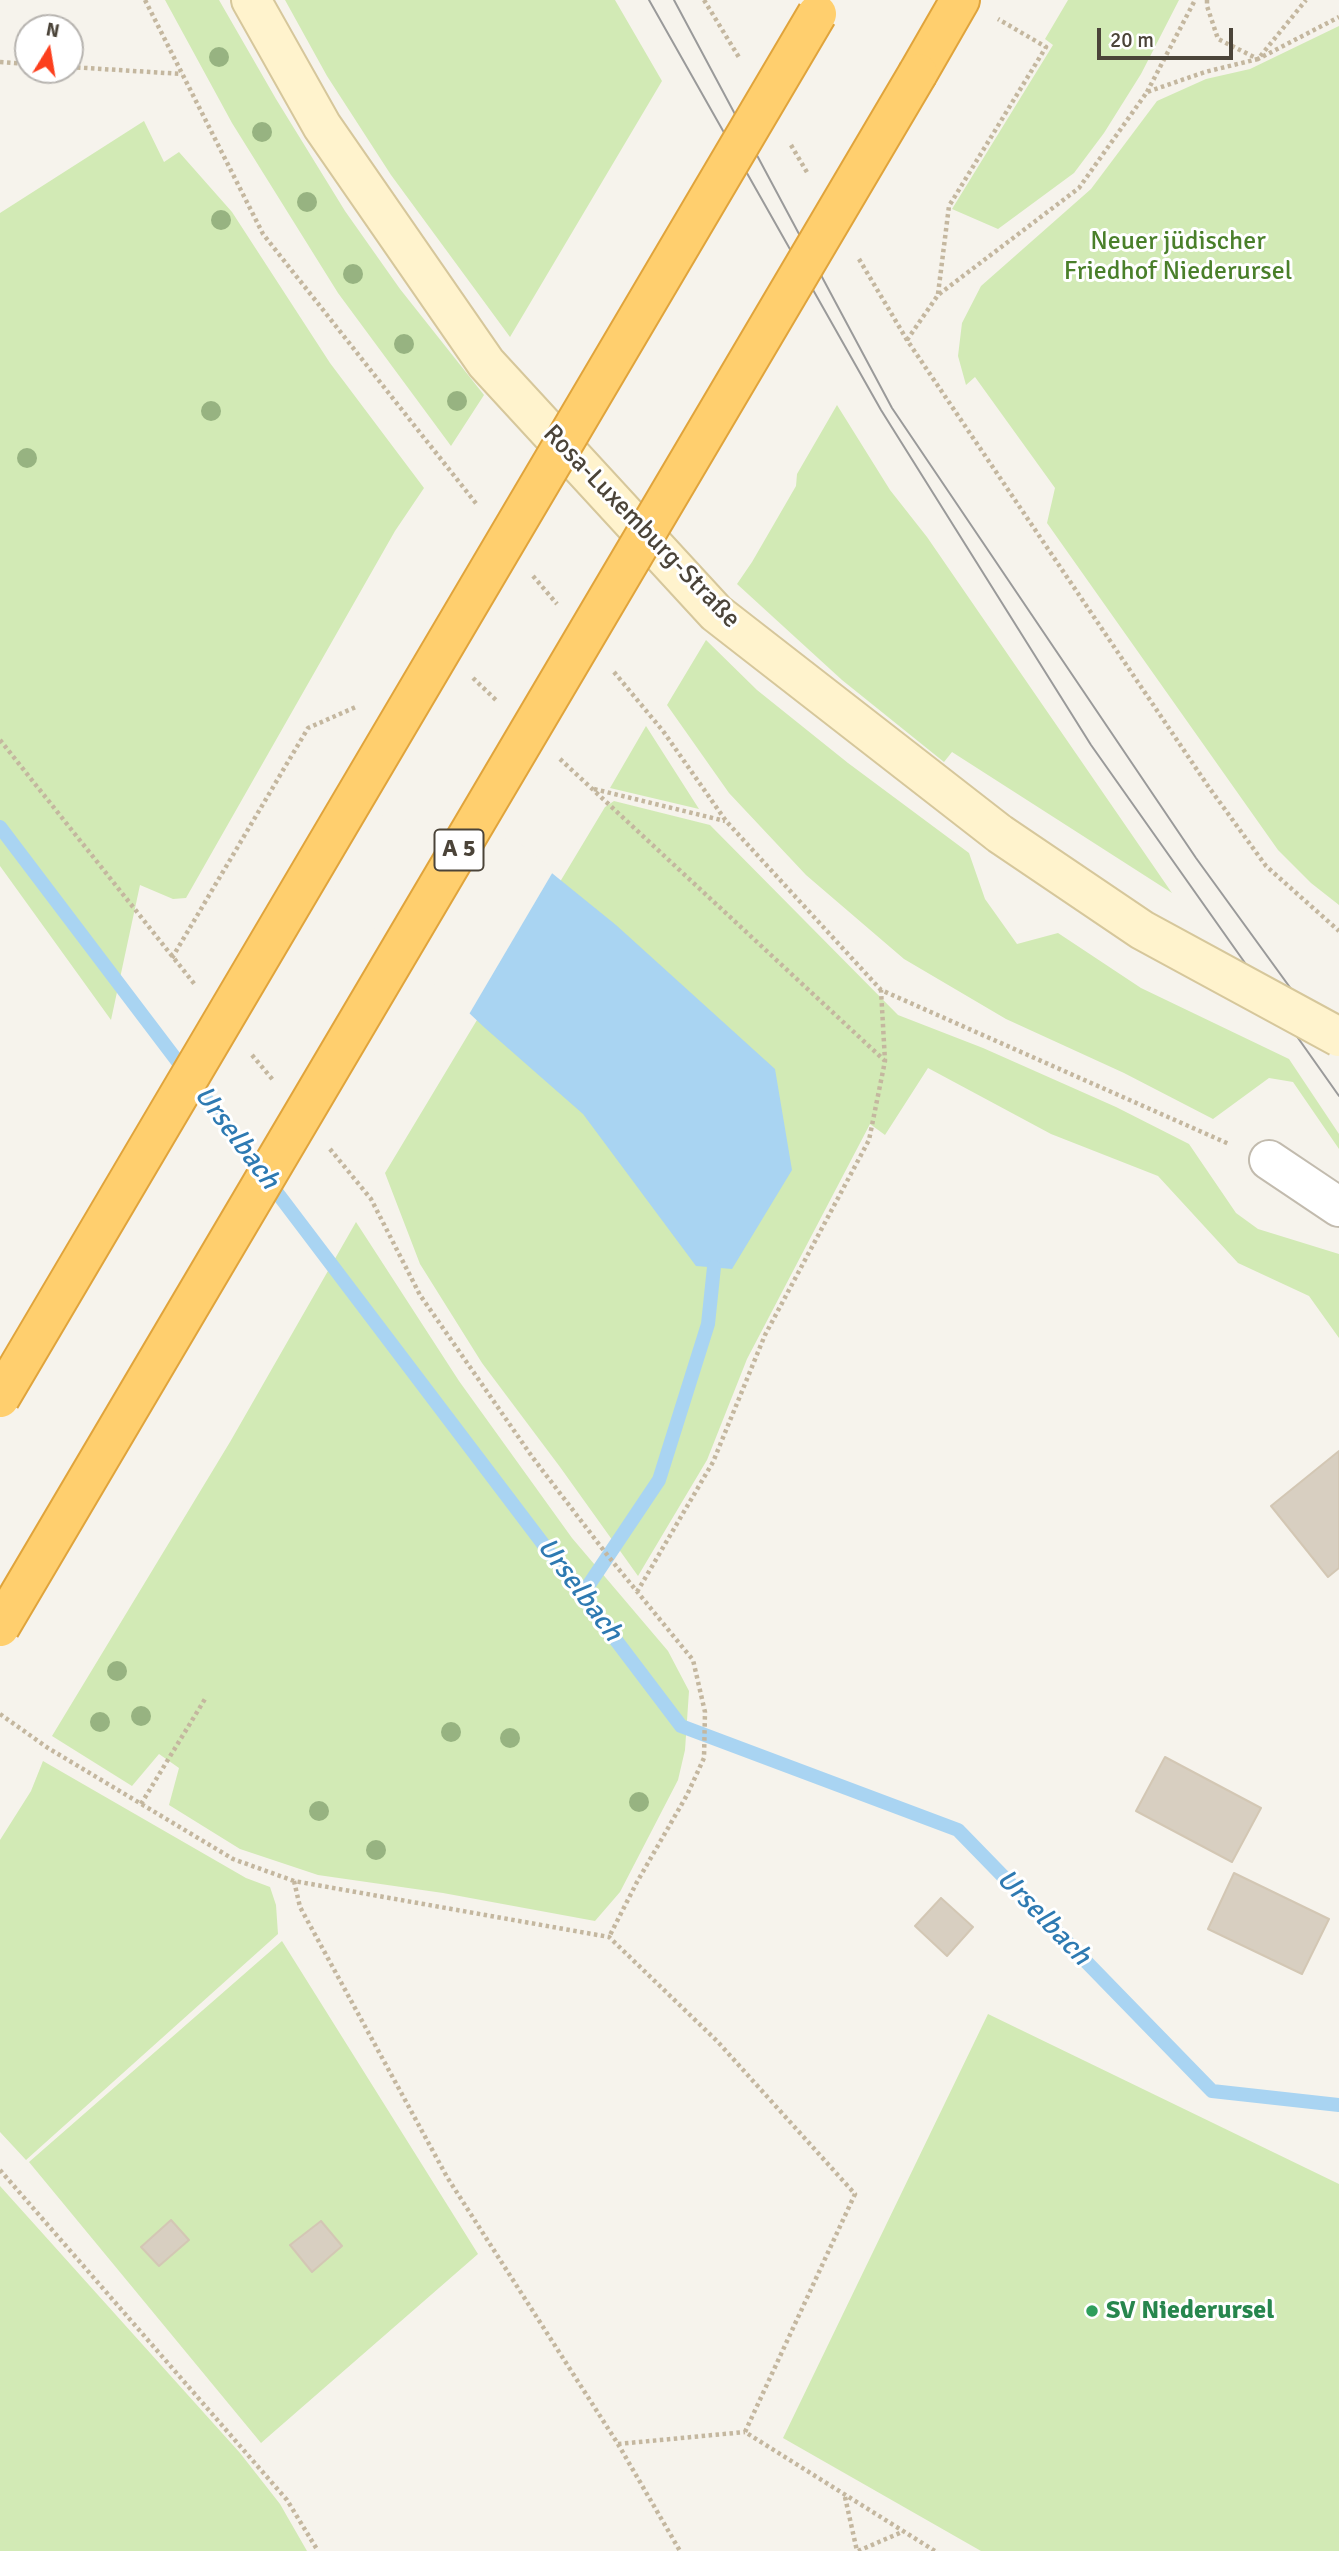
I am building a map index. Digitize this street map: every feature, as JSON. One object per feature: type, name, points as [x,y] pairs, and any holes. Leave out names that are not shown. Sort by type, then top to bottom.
[{"type":"highway","points":[[0,1398],[821,7]]},
{"type":"highway","name":"A 5","points":[[0,1627],[918,73],[974,7]]},
{"type":"main road","name":"Rosa-Luxemburg-Straße","points":[[251,0],[322,126],[486,363],[716,613],[1000,834],[1142,930],[1339,1037]]},
{"type":"street","points":[[1269,1160],[1339,1207]]},
{"type":"path","points":[[145,0],[263,234],[486,516]]},
{"type":"path","points":[[704,0],[746,70]]},
{"type":"path","points":[[907,340],[938,295],[1079,188],[1147,92],[1195,0]]},
{"type":"path","points":[[1207,0],[1218,39],[1258,60]]},
{"type":"path","points":[[1258,60],[1306,0]]},
{"type":"path","points":[[938,295],[949,206],[1046,47],[974,7]]},
{"type":"path","points":[[1147,92],[1205,72],[1258,60],[1339,17]]},
{"type":"path","points":[[84,68],[183,74]]},
{"type":"path","points":[[788,141],[809,176]]},
{"type":"path","points":[[858,258],[907,340],[1208,786],[1266,866],[1339,931]]},
{"type":"path","points":[[529,570],[565,613]]},
{"type":"path","points":[[609,667],[663,731],[726,821],[881,990],[1203,1134],[1269,1160]]},
{"type":"path","points":[[0,740],[198,989]]},
{"type":"path","points":[[726,821],[592,788],[885,1061]]},
{"type":"path","points":[[637,1592],[713,1462],[765,1335],[869,1140],[885,1061],[881,990]]},
{"type":"path","points":[[250,1052],[276,1083]]},
{"type":"path","points":[[328,1146],[371,1199],[420,1295],[533,1458],[637,1592],[694,1660],[705,1712],[704,1758],[687,1795],[637,1882],[610,1937]]},
{"type":"path","points":[[141,1804],[205,1699]]},
{"type":"path","points":[[0,1714],[48,1748],[233,1859],[294,1881],[610,1937],[717,2040],[855,2193],[745,2432]]},
{"type":"path","points":[[294,1881],[300,1907],[447,2177],[618,2444],[680,2551]]},
{"type":"path","points":[[0,2170],[286,2500],[318,2551]]},
{"type":"path","points":[[618,2444],[745,2432],[935,2551]]},
{"type":"path","points":[[845,2496],[858,2551],[902,2532]]},
{"type":"green space","points":[[165,0],[219,0],[345,211],[400,289],[484,395],[451,446],[338,293],[232,123]]},
{"type":"green space","points":[[285,0],[615,0],[662,81],[510,337],[391,175],[327,76]]},
{"type":"green space","points":[[1068,0],[1179,0],[1141,74],[1104,133],[1074,173],[998,229],[952,209],[1053,45],[1045,39]]},
{"type":"green space","name":"Neuer jüdischer Friedhof Niederursel","points":[[1339,26],[1339,905],[1311,883],[1278,850],[1047,523],[1055,488],[975,377],[966,385],[958,356],[962,323],[981,286],[1091,189],[1157,101],[1206,79],[1250,69]]},
{"type":"green space","points":[[144,121],[164,162],[179,152],[232,212],[330,363],[424,488],[395,531],[186,898],[173,899],[140,885],[111,1020],[0,866],[0,213]]},
{"type":"green space","points":[[837,405],[890,490],[927,537],[1172,893],[952,752],[944,762],[842,680],[737,584],[796,486],[797,474]]},
{"type":"green space","points":[[706,640],[757,690],[848,763],[969,853],[985,899],[1017,944],[1058,933],[1141,988],[1289,1059],[1339,1134],[1339,1149],[1293,1082],[1269,1078],[1213,1119],[1124,1073],[1006,1019],[904,959],[806,875],[729,793],[667,705]]},
{"type":"green space","points":[[646,726],[699,809],[610,788]]},
{"type":"green space","points":[[614,801],[710,825],[898,1015],[983,1048],[1116,1107],[1189,1144],[1236,1213],[1258,1229],[1339,1254],[1339,1338],[1309,1296],[1238,1263],[1158,1176],[1051,1134],[928,1068],[885,1135],[870,1124],[747,1359],[707,1460],[638,1576],[482,1363],[420,1264],[385,1173],[605,807]]},
{"type":"green space","points":[[356,1222],[459,1381],[572,1538],[668,1651],[689,1691],[685,1750],[678,1780],[620,1892],[595,1921],[443,1893],[318,1875],[240,1849],[169,1805],[179,1768],[159,1754],[132,1786],[52,1736],[230,1442]]},
{"type":"green space","points":[[43,1761],[246,1878],[270,1887],[276,1905],[278,1934],[26,2160],[0,2132],[0,1840],[31,1791]]},
{"type":"green space","points":[[282,1941],[478,2254],[261,2443],[29,2162]]},
{"type":"green space","name":"SV Niederursel","points":[[988,2014],[1339,2184],[1339,2551],[981,2551],[783,2438]]},
{"type":"green space","points":[[0,2186],[240,2453],[280,2504],[307,2551],[0,2551]]},
{"type":"water","points":[[516,844],[616,925],[775,1069],[792,1170],[732,1269],[696,1266],[583,1114],[485,1028],[335,887]]},
{"type":"pier","points":[[360,811],[517,841],[554,870],[468,1016],[333,890]]},
{"type":"building","points":[[1339,1451],[1339,1568],[1328,1577],[1271,1506]]},
{"type":"building","points":[[1165,1757],[1261,1808],[1232,1862],[1136,1811]]},
{"type":"building","points":[[1234,1873],[1329,1919],[1302,1974],[1208,1929]]},
{"type":"building","points":[[941,1898],[973,1927],[947,1956],[915,1926]]},
{"type":"building","points":[[171,2220],[189,2240],[159,2266],[141,2247]]},
{"type":"building","points":[[321,2221],[342,2246],[312,2272],[290,2245]]},
{"type":"waterway","name":"Urselbach","points":[[0,827],[681,1726],[958,1830],[1212,2091],[1339,2105]]},
{"type":"waterway","points":[[582,1595],[659,1480],[708,1324],[714,1267]]},
{"type":"tram line","points":[[649,0],[881,410],[1091,745],[1339,1096]]},
{"type":"tram line","points":[[674,0],[892,408],[1196,858],[1339,1055]]},
{"type":"place","name":"SV Niederursel","points":[[1092,2311]]}]
